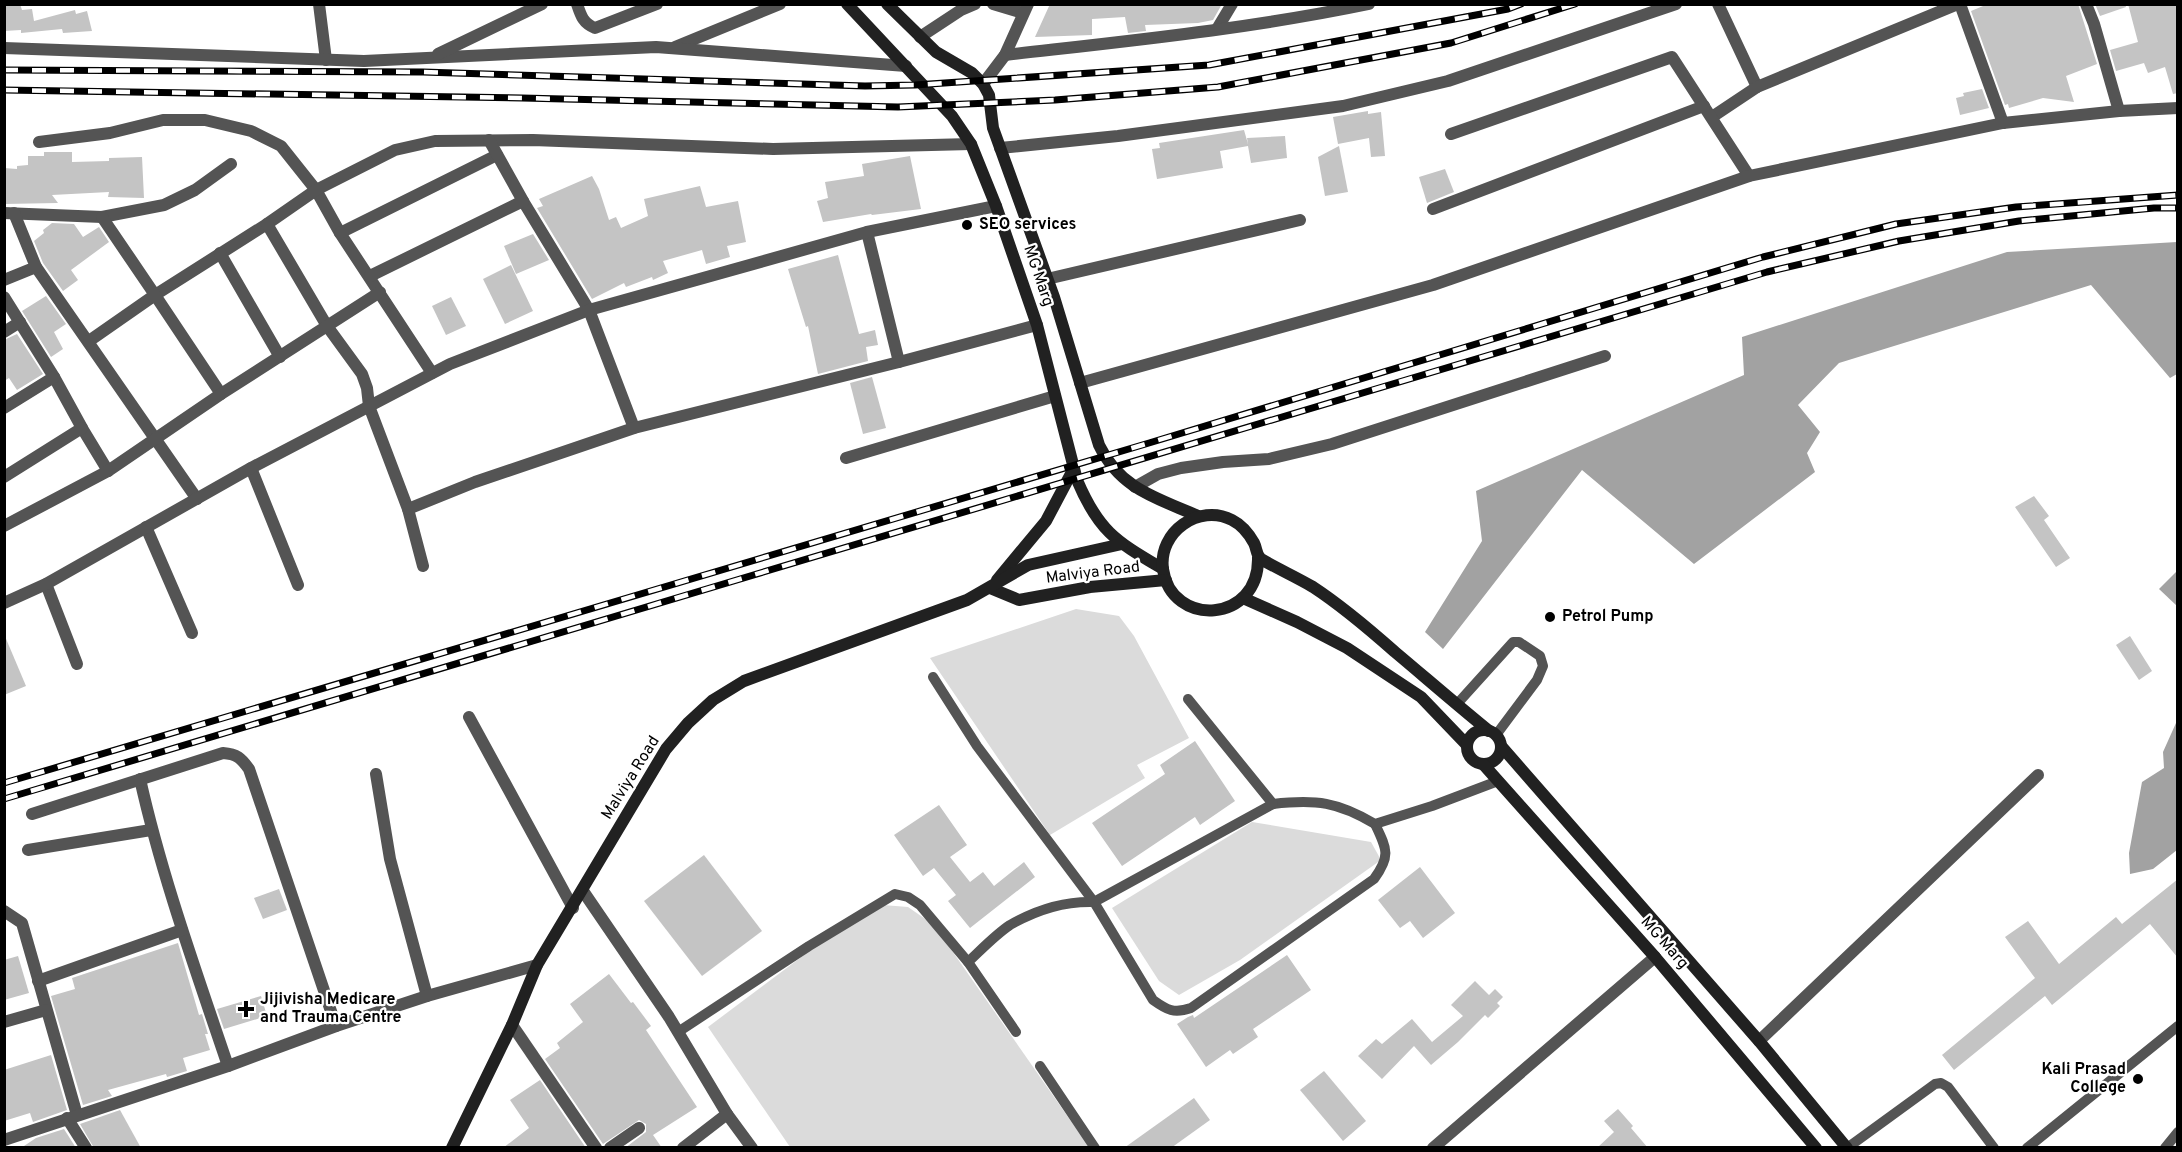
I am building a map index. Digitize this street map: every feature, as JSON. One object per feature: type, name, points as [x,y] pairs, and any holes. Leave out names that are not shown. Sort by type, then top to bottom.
[{"type":"main road","name":"MG Marg","points":[[847,4],[952,116],[971,144],[996,206],[1037,325],[1074,468],[1087,504],[1105,529],[1165,575]]},
{"type":"main road","points":[[891,6],[936,52],[972,74],[983,84]]},
{"type":"main road","name":"MG Marg","points":[[983,84],[989,95],[993,128],[1047,279],[1099,445],[1106,459],[1120,477],[1142,492],[1198,516]]},
{"type":"main road","points":[[990,588],[1046,521],[1074,468]]},
{"type":"main road","points":[[1198,516],[1221,516],[1232,520],[1250,535],[1258,557],[1256,579],[1243,598],[1223,609],[1200,609],[1179,599],[1165,575],[1166,546],[1171,536],[1178,527],[1198,516]]},
{"type":"main road","name":"Malviya Road","points":[[452,1148],[512,1024],[537,965],[666,749],[688,723],[713,700],[744,681],[967,600],[1028,565],[1122,544]]},
{"type":"main road","points":[[1258,557],[1313,587],[1358,620],[1495,737],[1759,1041],[1847,1148]]},
{"type":"main road","name":"Malviya Road","points":[[990,588],[1019,600],[1165,575]]},
{"type":"main road","name":"MG Marg","points":[[1243,598],[1347,648],[1421,698],[1467,745],[1472,760],[1483,764],[1655,957],[1816,1148]]},
{"type":"main road","points":[[1467,745],[1468,740],[1476,732],[1495,737]]},
{"type":"main road","points":[[1483,764],[1494,761],[1498,757],[1495,737]]},
{"type":"street","points":[[320,4],[326,60]]},
{"type":"street","points":[[434,57],[542,4]]},
{"type":"street","points":[[577,4],[582,20],[595,28],[657,4]]},
{"type":"street","points":[[672,48],[780,4]]},
{"type":"street","points":[[920,37],[961,10],[975,4]]},
{"type":"street","points":[[983,84],[1005,55],[1025,9],[993,4]]},
{"type":"street","points":[[1217,29],[1232,4]]},
{"type":"street","points":[[1005,55],[1217,29],[1326,13],[1369,4]]},
{"type":"street","points":[[1000,148],[1118,136],[1342,106],[1448,81],[1676,4]]},
{"type":"street","points":[[1718,4],[1757,87]]},
{"type":"street","points":[[1712,117],[1757,87],[1959,4],[2003,123]]},
{"type":"street","points":[[2086,4],[2119,111]]},
{"type":"street","points":[[4,48],[364,61],[672,48],[906,66]]},
{"type":"street","points":[[1451,134],[1672,57],[1749,176]]},
{"type":"street","points":[[1432,209],[1704,106]]},
{"type":"street","points":[[1080,383],[1433,285],[1749,176],[2003,123],[2119,111],[2178,108]]},
{"type":"street","points":[[39,142],[110,133],[163,120],[205,120],[251,130],[281,146],[316,190],[340,233],[432,373]]},
{"type":"street","points":[[89,341],[316,190],[394,150],[435,141],[489,140],[773,149],[971,144]]},
{"type":"street","points":[[489,140],[522,201],[589,310],[634,428]]},
{"type":"street","points":[[340,233],[498,155]]},
{"type":"street","points":[[197,499],[36,267],[9,213],[102,217],[164,205],[195,190],[231,164]]},
{"type":"street","points":[[370,276],[522,201]]},
{"type":"street","points":[[4,603],[46,584],[251,468],[450,364],[589,310],[867,232],[996,206]]},
{"type":"street","points":[[102,217],[221,394]]},
{"type":"street","points":[[1047,279],[1300,220]]},
{"type":"street","points":[[267,224],[327,326],[362,374],[369,406],[408,509],[423,566]]},
{"type":"street","points":[[867,232],[899,362]]},
{"type":"street","points":[[220,254],[280,357]]},
{"type":"street","points":[[4,280],[36,267]]},
{"type":"street","points":[[4,526],[108,471],[221,394],[380,292]]},
{"type":"street","points":[[4,297],[54,377],[81,428],[108,471]]},
{"type":"street","points":[[4,332],[20,322]]},
{"type":"street","points":[[408,509],[475,482],[634,428],[1037,325]]},
{"type":"street","points":[[1135,487],[1158,474],[1181,468],[1269,459],[1332,444],[1605,356]]},
{"type":"street","points":[[4,408],[54,377]]},
{"type":"street","points":[[846,458],[1055,396]]},
{"type":"street","points":[[4,477],[81,428]]},
{"type":"street","points":[[251,468],[298,585]]},
{"type":"street","points":[[146,527],[192,633]]},
{"type":"street","points":[[46,584],[77,664]]},
{"type":"street","points":[[469,717],[573,908]]},
{"type":"street","points":[[32,814],[223,753],[241,758],[249,769],[336,1026]]},
{"type":"street","points":[[376,774],[390,859],[427,996]]},
{"type":"street","points":[[1759,1041],[2038,775]]},
{"type":"street","points":[[140,779],[151,830],[228,1066]]},
{"type":"street","points":[[28,850],[151,830]]},
{"type":"street","points":[[583,891],[678,1032],[727,1114],[752,1148]]},
{"type":"street","points":[[4,912],[22,923],[72,1116],[86,1148]]},
{"type":"street","points":[[38,981],[182,930]]},
{"type":"street","points":[[1433,1148],[1655,957]]},
{"type":"street","points":[[4,1140],[228,1066],[336,1026],[427,996],[537,965]]},
{"type":"street","points":[[4,1022],[46,1010]]},
{"type":"street","points":[[512,1024],[596,1148]]},
{"type":"street","points":[[683,1148],[727,1114]]},
{"type":"street","points":[[610,1148],[639,1128]]},
{"type":"lane","points":[[1457,704],[1513,642],[1519,642],[1534,652],[1542,660],[1541,671],[1495,737]]},
{"type":"lane","points":[[933,676],[976,746],[1094,902],[1153,1000],[1168,1011],[1178,1012],[1191,1008],[1374,879],[1383,866],[1387,849],[1375,824],[1353,811],[1306,800],[1273,804],[1094,902],[1076,901],[1054,905],[1009,926],[968,962]]},
{"type":"lane","points":[[1188,699],[1273,804]]},
{"type":"lane","points":[[1375,824],[1432,806],[1498,781]]},
{"type":"lane","points":[[678,1032],[809,946],[895,894],[908,897],[920,905],[968,962],[1016,1032]]},
{"type":"lane","points":[[2027,1148],[2178,1026]]},
{"type":"lane","points":[[1040,1066],[1095,1148]]},
{"type":"lane","points":[[1847,1148],[1935,1084],[1941,1083],[1948,1087],[1994,1148]]},
{"type":"lane","points":[[2165,1148],[2178,1132]]},
{"type":"shaded area","points":[[2177,242],[2177,374],[2170,378],[2091,285],[1839,363],[1798,405],[1820,432],[1807,453],[1815,472],[1694,564],[1582,470],[1443,649],[1425,632],[1482,541],[1476,491],[1744,375],[1742,337],[2007,252]]},
{"type":"shaded area","points":[[2177,571],[2177,606],[2159,589]]},
{"type":"shaded area","points":[[1076,609],[1119,616],[1134,636],[1189,738],[1137,765],[1145,778],[1050,835],[930,658]]},
{"type":"shaded area","points":[[2177,712],[2177,850],[2153,869],[2130,874],[2129,853],[2142,782],[2164,768],[2163,752],[2176,723]]},
{"type":"shaded area","points":[[1252,822],[1371,842],[1381,860],[1240,960],[1179,995],[1159,981],[1112,908]]},
{"type":"shaded area","points":[[883,905],[908,907],[934,925],[1089,1147],[790,1147],[708,1027],[864,910]]},
{"type":"building","points":[[4,4],[20,4],[22,10],[32,9],[34,21],[75,10],[76,14],[87,11],[92,31],[63,33],[62,29],[21,33],[21,30],[4,31]]},
{"type":"building","points":[[1050,4],[1222,4],[1213,20],[1198,23],[1145,25],[1146,31],[1128,33],[1125,17],[1092,19],[1092,35],[1035,37]]},
{"type":"building","points":[[1988,4],[2078,4],[2097,64],[2066,76],[2074,102],[2043,98],[2009,108],[2008,104],[2005,105],[1971,11]]},
{"type":"building","points":[[2095,4],[2125,4],[2126,7],[2100,16]]},
{"type":"building","points":[[2128,4],[2178,4],[2178,93],[2173,94],[2165,67],[2148,73],[2144,63],[2116,71],[2110,50],[2138,42]]},
{"type":"building","points":[[1982,89],[1989,108],[1960,115],[1956,98],[1964,96],[1963,93]]},
{"type":"building","points":[[1368,111],[1368,114],[1381,112],[1385,156],[1371,157],[1369,138],[1338,144],[1333,117]]},
{"type":"building","points":[[1244,130],[1248,144],[1247,138],[1285,136],[1287,158],[1251,163],[1248,146],[1220,151],[1223,168],[1157,179],[1152,149],[1160,148],[1159,143]]},
{"type":"building","points":[[1339,146],[1348,192],[1325,196],[1318,157]]},
{"type":"building","points":[[44,152],[72,152],[72,162],[142,157],[144,198],[108,197],[109,192],[52,195],[58,203],[4,204],[4,168],[17,169],[17,166],[28,165],[28,156],[44,156]]},
{"type":"building","points":[[910,156],[921,209],[823,222],[817,201],[828,198],[825,182],[864,176],[862,164]]},
{"type":"building","points":[[1445,169],[1454,192],[1427,203],[1419,177]]},
{"type":"building","points":[[592,176],[599,189],[609,220],[616,217],[621,228],[648,216],[644,199],[700,186],[706,207],[738,201],[746,242],[727,246],[730,257],[706,264],[702,250],[663,261],[668,273],[653,280],[652,277],[626,287],[624,283],[592,299],[537,208],[543,206],[539,199]]},
{"type":"building","points":[[52,223],[74,224],[83,237],[99,227],[109,242],[71,270],[78,280],[63,291],[43,263],[34,241]]},
{"type":"building","points":[[533,234],[549,260],[516,274],[504,246]]},
{"type":"building","points":[[838,255],[859,334],[875,330],[878,345],[866,347],[868,361],[818,374],[808,326],[806,327],[788,269]]},
{"type":"building","points":[[511,265],[533,311],[505,324],[483,279]]},
{"type":"building","points":[[46,296],[66,324],[54,332],[63,349],[51,357],[22,311]]},
{"type":"building","points":[[451,297],[466,326],[446,335],[432,306]]},
{"type":"building","points":[[17,334],[43,374],[17,390],[9,378],[4,381],[4,340]]},
{"type":"building","points":[[872,377],[886,428],[863,434],[850,383]]},
{"type":"building","points":[[2034,496],[2049,516],[2044,520],[2070,558],[2056,567],[2015,507]]},
{"type":"building","points":[[4,634],[26,686],[4,695]]},
{"type":"building","points":[[2130,636],[2152,671],[2139,680],[2116,645]]},
{"type":"building","points":[[1195,741],[1235,801],[1200,825],[1195,817],[1122,866],[1092,823],[1165,774],[1160,765]]},
{"type":"building","points":[[939,805],[967,845],[950,857],[970,882],[983,872],[994,886],[1024,862],[1035,877],[970,928],[948,901],[956,895],[934,868],[923,876],[894,835]]},
{"type":"building","points":[[704,855],[762,931],[702,976],[644,901]]},
{"type":"building","points":[[1420,867],[1455,913],[1423,938],[1410,921],[1400,928],[1378,900]]},
{"type":"building","points":[[2178,879],[2178,958],[2150,924],[2052,1005],[2045,996],[1954,1070],[1942,1055],[2035,978],[2005,937],[2028,921],[2059,964],[2116,917],[2122,924]]},
{"type":"building","points":[[279,889],[287,910],[263,919],[254,898]]},
{"type":"building","points":[[178,943],[199,1015],[202,1014],[208,1034],[205,1034],[210,1050],[183,1058],[187,1071],[167,1077],[166,1074],[108,1090],[112,1096],[83,1105],[51,996],[75,989],[72,978]]},
{"type":"building","points":[[1287,955],[1311,990],[1253,1029],[1258,1037],[1233,1054],[1230,1050],[1206,1067],[1177,1024],[1193,1015],[1194,1018]]},
{"type":"building","points":[[18,956],[29,993],[4,1000],[4,960]]},
{"type":"building","points":[[609,974],[651,1026],[646,1030],[697,1107],[653,1135],[662,1148],[625,1148],[646,1132],[646,1124],[639,1120],[603,1144],[545,1059],[560,1048],[557,1043],[583,1022],[570,1004]]},
{"type":"building","points":[[1475,981],[1489,995],[1495,989],[1503,997],[1497,1003],[1500,1006],[1488,1018],[1485,1015],[1431,1065],[1414,1046],[1382,1079],[1358,1056],[1376,1039],[1382,1044],[1412,1019],[1432,1042],[1463,1016],[1451,1005]]},
{"type":"building","points":[[261,996],[267,1016],[224,1029],[217,1009]]},
{"type":"building","points":[[51,1055],[67,1110],[33,1122],[30,1113],[4,1121],[4,1070]]},
{"type":"building","points":[[1324,1071],[1366,1121],[1343,1141],[1300,1090]]},
{"type":"building","points":[[540,1080],[586,1148],[503,1148],[529,1128],[510,1100]]},
{"type":"building","points":[[1194,1098],[1210,1120],[1171,1148],[1124,1148]]},
{"type":"building","points":[[1618,1109],[1648,1148],[1597,1148],[1614,1132],[1604,1121]]},
{"type":"building","points":[[120,1110],[141,1148],[94,1148],[80,1124]]},
{"type":"building","points":[[64,1129],[76,1148],[21,1148],[36,1138]]},
{"type":"railway","points":[[4,70],[423,72],[865,86],[915,85],[1209,65],[1508,9],[1521,4]]},
{"type":"railway","points":[[4,90],[522,98],[898,107],[1055,100],[1218,87],[1451,43],[1575,4]]},
{"type":"railway","points":[[4,783],[1149,443],[1763,257],[1896,224],[2016,207],[2178,195]]},
{"type":"railway","points":[[4,799],[1767,272],[1899,241],[2019,221],[2154,208],[2178,208]]},
{"type":"place","name":"SEO services","points":[[967,225]]},
{"type":"place","name":"Petrol Pump","points":[[1550,617]]},
{"type":"place","name":"Jijivisha Medicare and Trauma Centre","points":[[246,1009]]},
{"type":"place","name":"Kali Prasad College","points":[[2138,1079]]}]
